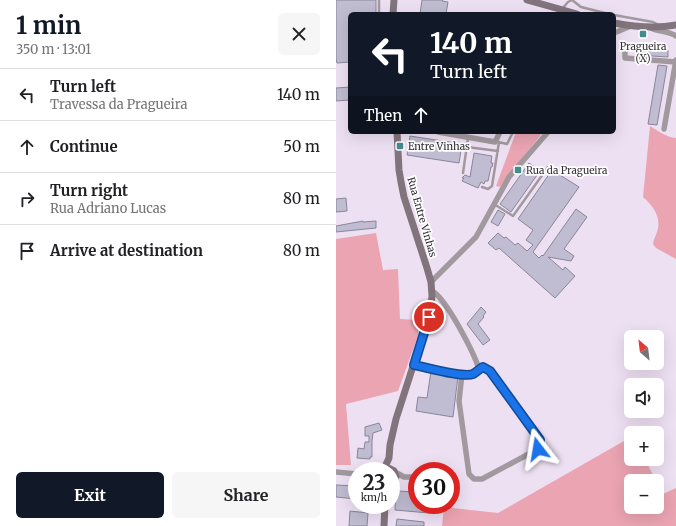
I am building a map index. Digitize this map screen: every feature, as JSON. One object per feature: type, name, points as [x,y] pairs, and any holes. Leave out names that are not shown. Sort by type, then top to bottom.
[{"type":"street","points":[[393,12],[394,0]]},
{"type":"street","points":[[527,0],[570,12]]},
{"type":"street","points":[[616,23],[651,28],[676,25]]},
{"type":"street","points":[[616,32],[631,26]]},
{"type":"street","points":[[651,28],[657,31],[671,33],[676,36]]},
{"type":"street","points":[[625,52],[625,58],[676,61],[664,130]]},
{"type":"street","name":"Rua Entre Vinhas","points":[[389,458],[390,445],[396,419],[430,311],[432,291],[431,282],[404,197],[399,170],[396,134]]},
{"type":"street","points":[[456,134],[468,138],[497,142],[499,134]]},
{"type":"street","points":[[431,282],[476,237],[509,177],[546,134]]},
{"type":"street","points":[[432,291],[439,296],[458,326],[479,369]]},
{"type":"street","points":[[483,367],[490,371],[540,440],[538,449],[482,479],[474,479],[469,474],[459,401],[462,374],[473,374],[479,369],[483,367]]},
{"type":"street","points":[[386,462],[389,458]]},
{"type":"street","points":[[389,458],[391,462]]},
{"type":"street","points":[[336,472],[348,473]]},
{"type":"street","points":[[400,475],[404,477]]},
{"type":"street","points":[[400,479],[408,477]]},
{"type":"street","points":[[384,526],[385,514]]},
{"type":"lane","points":[[379,0],[379,12]]},
{"type":"lane","points":[[562,10],[568,2],[572,0],[581,7],[601,12]]},
{"type":"lane","points":[[616,15],[653,22],[663,27]]},
{"type":"lane","points":[[482,187],[488,189],[492,186],[498,152],[497,142],[507,144],[511,134]]},
{"type":"lane","points":[[463,173],[468,138]]},
{"type":"lane","points":[[467,147],[498,152]]},
{"type":"lane","points":[[494,204],[513,216],[548,167]]},
{"type":"lane","points":[[414,365],[462,374]]},
{"type":"shaded area","points":[[650,126],[665,135],[676,138],[676,259],[656,248],[653,244],[657,234],[658,221],[656,212],[643,197]]},
{"type":"shaded area","points":[[515,134],[541,134],[500,187],[496,186]]},
{"type":"shaded area","points":[[376,233],[383,270],[398,269],[400,319],[418,320],[418,336],[398,391],[346,404],[351,462],[348,462],[348,465],[336,465],[336,239]]},
{"type":"shaded area","points":[[624,441],[624,466],[648,466],[652,474],[624,474],[624,514],[664,514],[664,494],[676,488],[676,526],[442,526],[443,514],[460,514],[460,509],[498,513]]},
{"type":"building","points":[[336,0],[376,0],[376,12],[348,12],[348,62],[337,63]]},
{"type":"building","points":[[422,0],[443,0],[442,1],[448,2],[446,12],[420,12]]},
{"type":"building","points":[[637,48],[668,50],[668,57],[636,55]]},
{"type":"building","points":[[658,65],[667,66],[657,125],[648,124]]},
{"type":"building","points":[[348,87],[348,100],[336,101],[336,88]]},
{"type":"building","points":[[410,136],[462,144],[459,163],[407,155]]},
{"type":"building","points":[[474,153],[492,156],[491,163],[493,163],[488,181],[485,181],[484,184],[481,182],[478,188],[462,181],[464,178],[462,178],[465,175],[470,177]]},
{"type":"building","points":[[529,163],[540,171],[511,212],[500,204]]},
{"type":"building","points":[[552,170],[579,187],[533,252],[539,258],[542,255],[543,256],[576,209],[587,217],[564,249],[574,256],[571,261],[548,257],[563,270],[565,267],[575,276],[555,298],[499,248],[496,250],[488,243],[498,233],[504,238],[506,237],[515,245],[518,243],[527,251],[533,245],[526,240],[533,230],[518,219]]},
{"type":"building","points":[[346,198],[347,211],[336,212],[336,199]]},
{"type":"building","points":[[498,210],[505,214],[498,226],[491,222]]},
{"type":"building","points":[[363,221],[376,221],[376,228],[336,232],[336,226]]},
{"type":"building","points":[[481,307],[486,312],[478,324],[490,340],[483,345],[467,324]]},
{"type":"building","points":[[431,371],[458,376],[453,417],[416,411],[418,397],[427,398]]},
{"type":"building","points":[[379,423],[382,430],[373,433],[372,457],[370,457],[370,459],[357,458],[358,448],[364,449],[365,442],[369,442],[369,436],[365,436],[365,427]]},
{"type":"building","points":[[336,485],[348,486],[348,498],[336,497]]},
{"type":"building","points":[[400,491],[408,492],[408,511],[400,510]]},
{"type":"building","points":[[350,514],[368,514],[367,526],[349,526]]},
{"type":"building","points":[[397,519],[424,522],[424,526],[396,526]]},
{"type":"place","name":"Pragueira (X)","points":[[643,34]]},
{"type":"place","name":"Entre Vinhas","points":[[400,146]]},
{"type":"place","name":"Rua da Pragueira","points":[[518,170]]},
{"type":"route","points":[[429,317],[414,365],[462,374],[473,374],[483,367],[490,371],[540,440],[538,449]]}]
